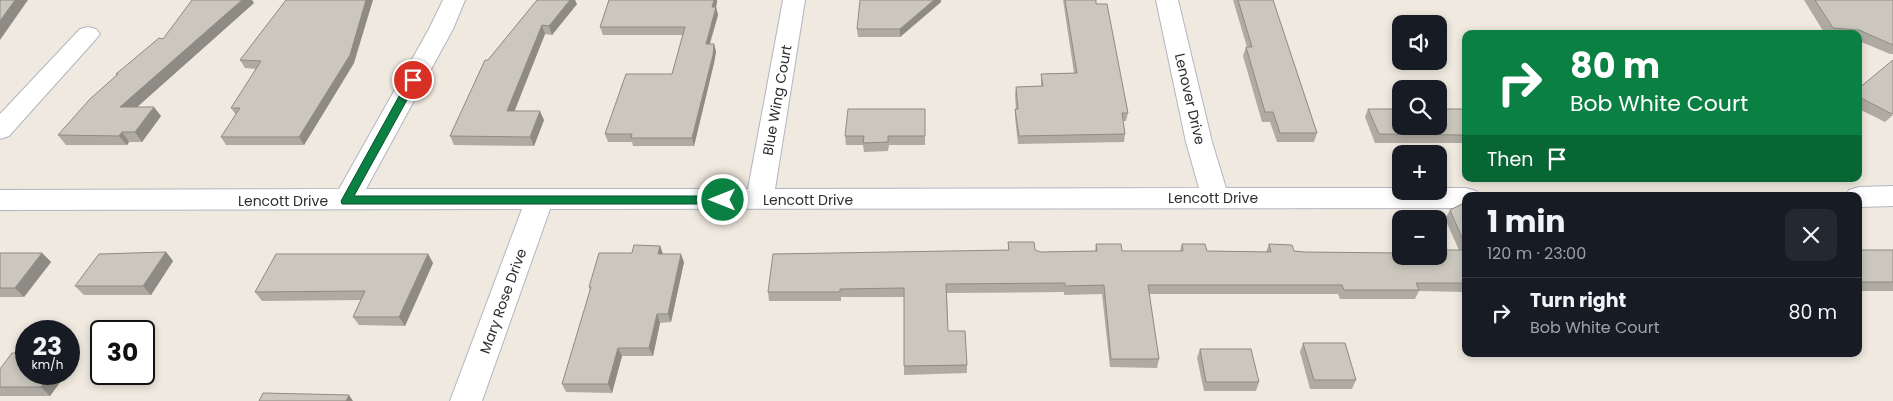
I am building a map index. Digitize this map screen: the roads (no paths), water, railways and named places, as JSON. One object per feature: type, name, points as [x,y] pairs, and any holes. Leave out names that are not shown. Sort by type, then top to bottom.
[{"type":"street","points":[[346,201],[441,29],[454,0]]},
{"type":"street","name":"Blue Wing Court","points":[[760,200],[794,0]]},
{"type":"street","name":"Lenover Drive","points":[[1167,0],[1199,142],[1215,198]]},
{"type":"street","points":[[0,130],[88,34]]},
{"type":"street","points":[[1862,196],[1893,196]]},
{"type":"street","name":"Lencott Drive","points":[[0,200],[539,201],[1462,198]]},
{"type":"street","name":"Mary Rose Drive","points":[[466,401],[539,201]]}]
